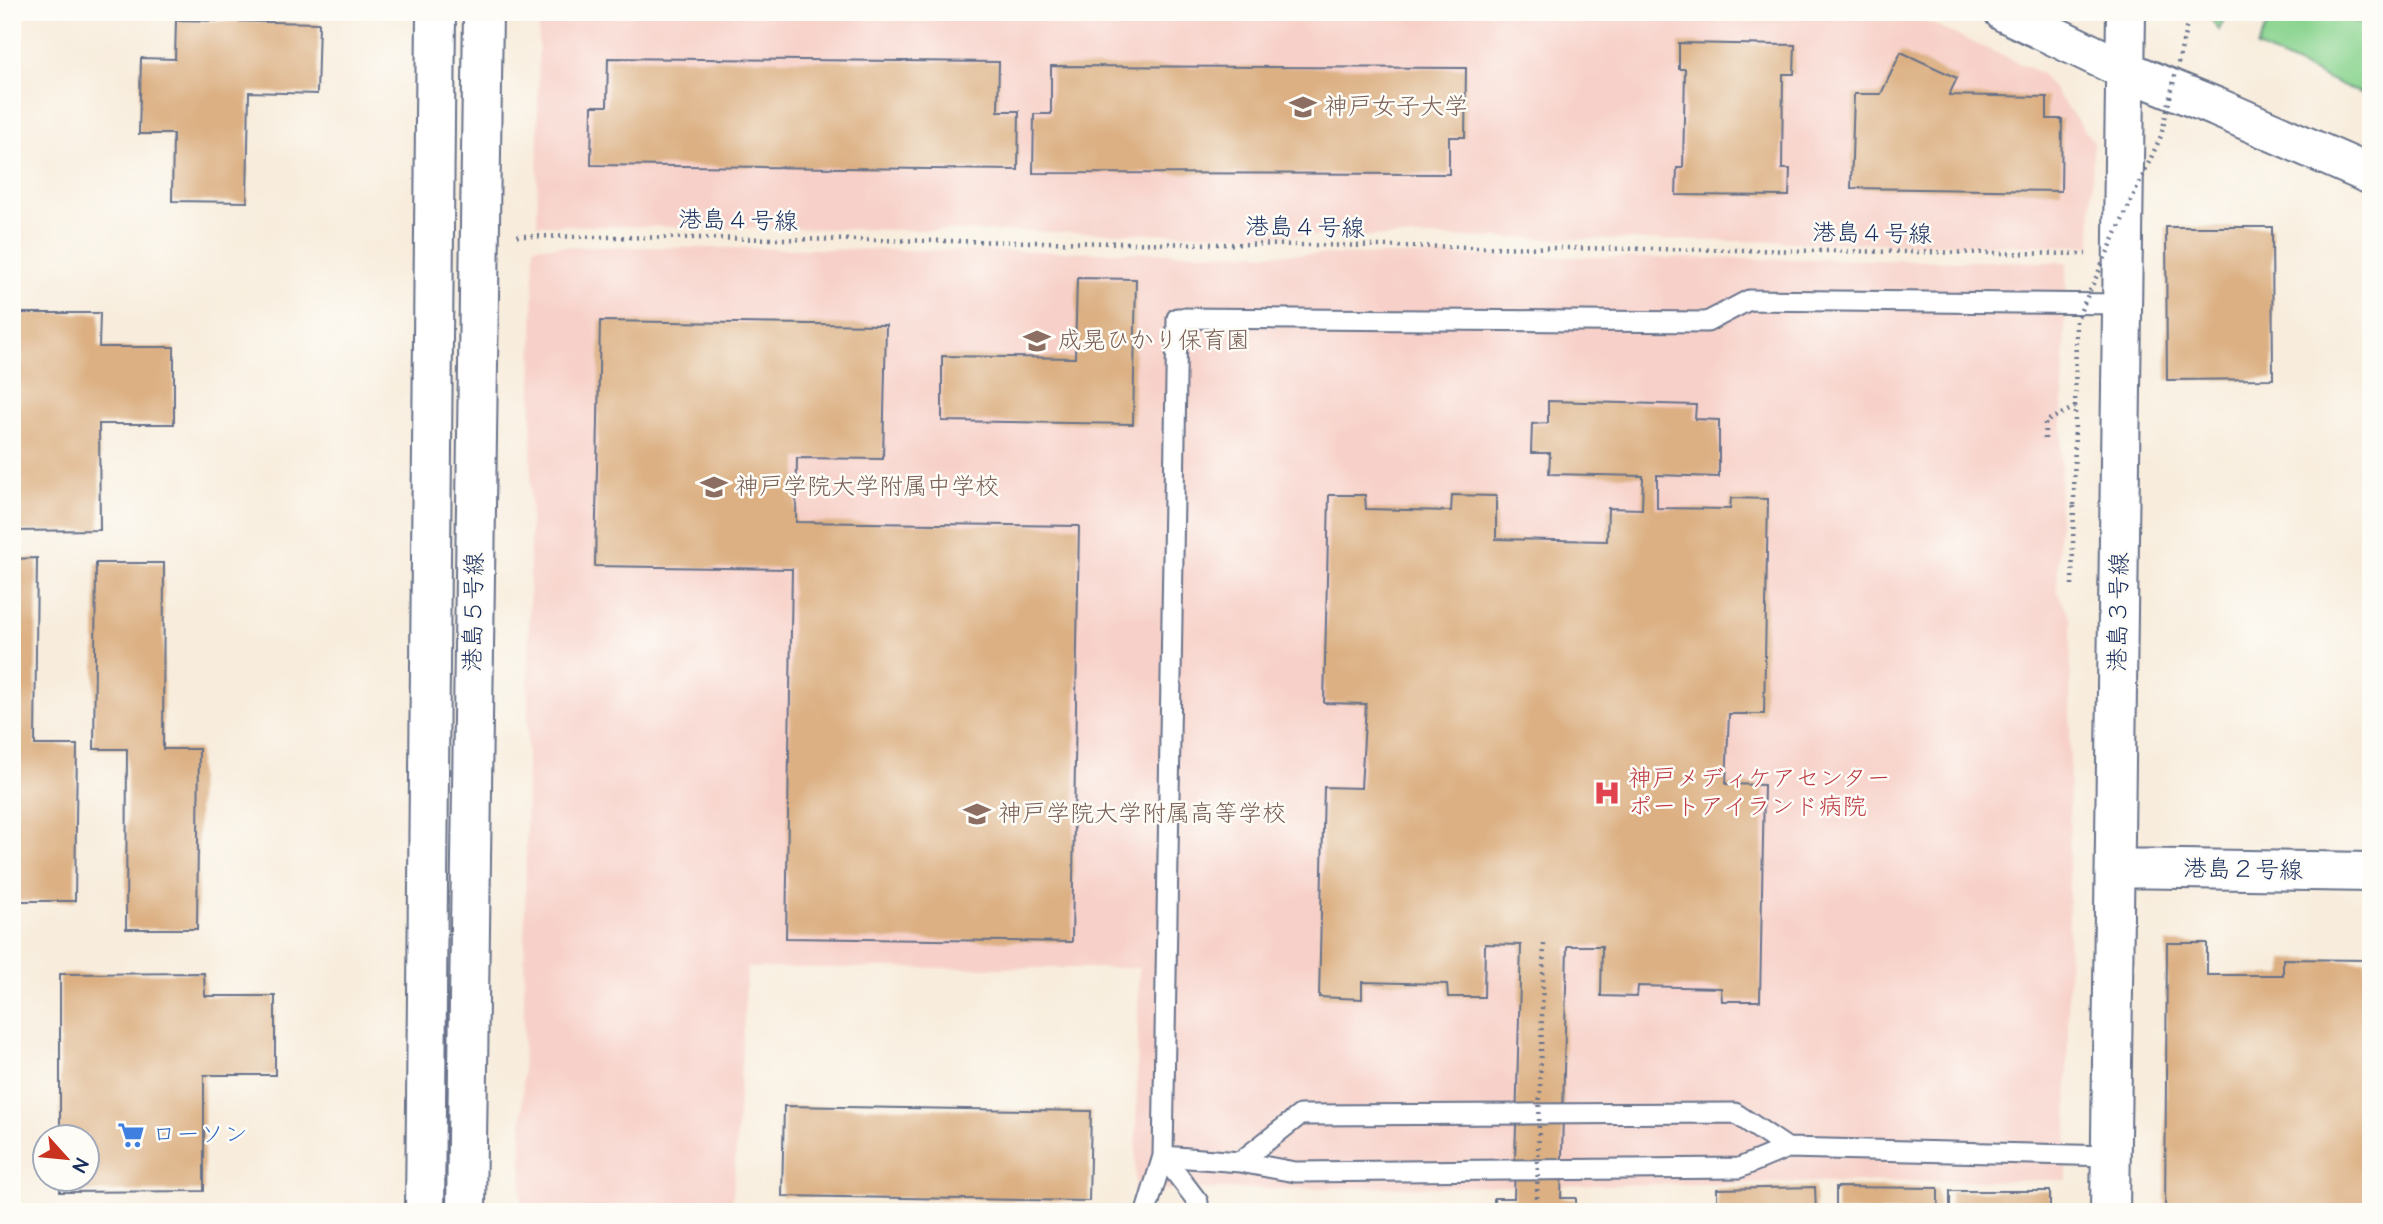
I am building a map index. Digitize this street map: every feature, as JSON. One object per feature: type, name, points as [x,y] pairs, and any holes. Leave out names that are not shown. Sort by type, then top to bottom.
[{"type":"street","name":"港島５号線","points":[[425,1212],[436,12]]},
{"type":"street","name":"港島５号線","points":[[466,1212],[483,12]]},
{"type":"street","points":[[2004,12],[2125,70],[2371,175]]},
{"type":"street","name":"港島３号線","points":[[2110,1212],[2126,12]]},
{"type":"street","name":"港島２号線","points":[[2116,868],[2371,872]]},
{"type":"lane","points":[[1146,1212],[1163,1156],[1177,318],[1707,322],[1749,300],[2123,304]]},
{"type":"lane","points":[[1240,1162],[1300,1115],[1735,1113],[1787,1148]]},
{"type":"lane","points":[[1163,1156],[1240,1162],[1296,1172],[1740,1168],[1787,1148],[2111,1156]]},
{"type":"lane","points":[[1163,1156],[1198,1202],[1198,1212]]},
{"type":"path","points":[[2072,585],[2076,321],[2161,136],[2190,12]]},
{"type":"path","name":"港島４号線","points":[[512,236],[2098,254]]},
{"type":"path","points":[[2045,439],[2045,422],[2075,407]]},
{"type":"path","points":[[1538,1198],[1544,943]]},
{"type":"shaded area","name":"神戸女子大学","points":[[539,12],[1905,12],[2041,73],[2093,141],[2091,246],[537,225]]},
{"type":"shaded area","name":"神戸メディケアセンター ポートアイランド病院","points":[[534,246],[2067,262],[2057,591],[2071,618],[2067,1180],[1135,1190],[1139,968],[747,968],[732,1212],[521,1212]]},
{"type":"green space","points":[[2206,12],[2227,12],[2219,30]]},
{"type":"green space","points":[[2273,12],[2335,12],[2371,28],[2371,98],[2257,47]]},
{"type":"building","points":[[176,20],[319,23],[317,94],[249,92],[247,202],[172,201],[173,134],[139,134],[141,58],[175,59]]},
{"type":"building","points":[[1679,43],[1795,45],[1794,74],[1783,74],[1782,169],[1790,169],[1789,196],[1676,195],[1677,168],[1683,168],[1685,69],[1679,69]]},
{"type":"building","points":[[1901,52],[1957,78],[1949,95],[2047,97],[2047,119],[2062,119],[2061,191],[1851,188],[1854,94],[1881,94]]},
{"type":"building","points":[[608,58],[999,62],[998,111],[1019,111],[1018,170],[591,165],[592,106],[607,106]]},
{"type":"building","points":[[1051,66],[1466,68],[1465,137],[1449,137],[1449,174],[1033,173],[1034,114],[1051,114]]},
{"type":"building","points":[[2166,227],[2272,227],[2273,379],[2167,380]]},
{"type":"building","points":[[1077,278],[1136,279],[1133,424],[942,421],[942,356],[1075,358]]},
{"type":"building","points":[[12,313],[100,313],[99,347],[174,347],[174,424],[99,424],[100,530],[12,531]]},
{"type":"building","points":[[600,321],[886,325],[883,459],[797,458],[796,522],[1079,526],[1072,942],[786,938],[792,569],[595,566]]},
{"type":"building","points":[[1548,401],[1696,405],[1695,419],[1719,420],[1719,477],[1657,475],[1657,508],[1730,509],[1731,498],[1768,499],[1764,714],[1729,714],[1726,784],[1764,785],[1760,1001],[1722,1001],[1721,988],[1638,986],[1637,997],[1601,996],[1602,946],[1567,946],[1561,1198],[1576,1198],[1576,1212],[1494,1212],[1494,1198],[1514,1198],[1521,945],[1485,944],[1484,997],[1448,997],[1447,984],[1362,982],[1362,999],[1319,997],[1324,787],[1361,788],[1366,704],[1324,703],[1329,495],[1365,495],[1366,509],[1451,511],[1452,495],[1496,496],[1496,539],[1607,541],[1608,508],[1642,509],[1643,476],[1549,474],[1550,453],[1531,453],[1532,424],[1548,423]]},
{"type":"building","points":[[37,558],[35,745],[77,745],[75,901],[12,901],[12,559]]},
{"type":"building","points":[[96,563],[164,563],[163,749],[199,749],[197,929],[126,929],[127,749],[94,749]]},
{"type":"building","points":[[2167,943],[2207,943],[2207,975],[2283,975],[2283,959],[2366,960],[2366,975],[2371,975],[2371,1212],[2165,1212]]},
{"type":"building","points":[[204,973],[205,996],[275,996],[275,1075],[204,1075],[204,1191],[102,1192],[102,1122],[60,1122],[60,974]]},
{"type":"building","points":[[784,1106],[1091,1111],[1089,1201],[782,1196]]},
{"type":"building","points":[[1815,1187],[1816,1212],[1717,1212],[1717,1189]]},
{"type":"building","points":[[1836,1187],[1938,1188],[1938,1212],[1836,1212]]},
{"type":"building","points":[[1950,1191],[2050,1191],[2050,1212],[1950,1212]]},
{"type":"place","name":"神戸女子大学","points":[[1303,107]]},
{"type":"place","name":"成晃ひかり保育園","points":[[1037,341]]},
{"type":"place","name":"神戸学院大学附属中学校","points":[[714,487]]},
{"type":"place","name":"神戸メディケアセンター ポートアイランド病院","points":[[1607,793]]},
{"type":"place","name":"神戸学院大学附属高等学校","points":[[977,814]]},
{"type":"place","name":"ローソン","points":[[131,1135]]}]
